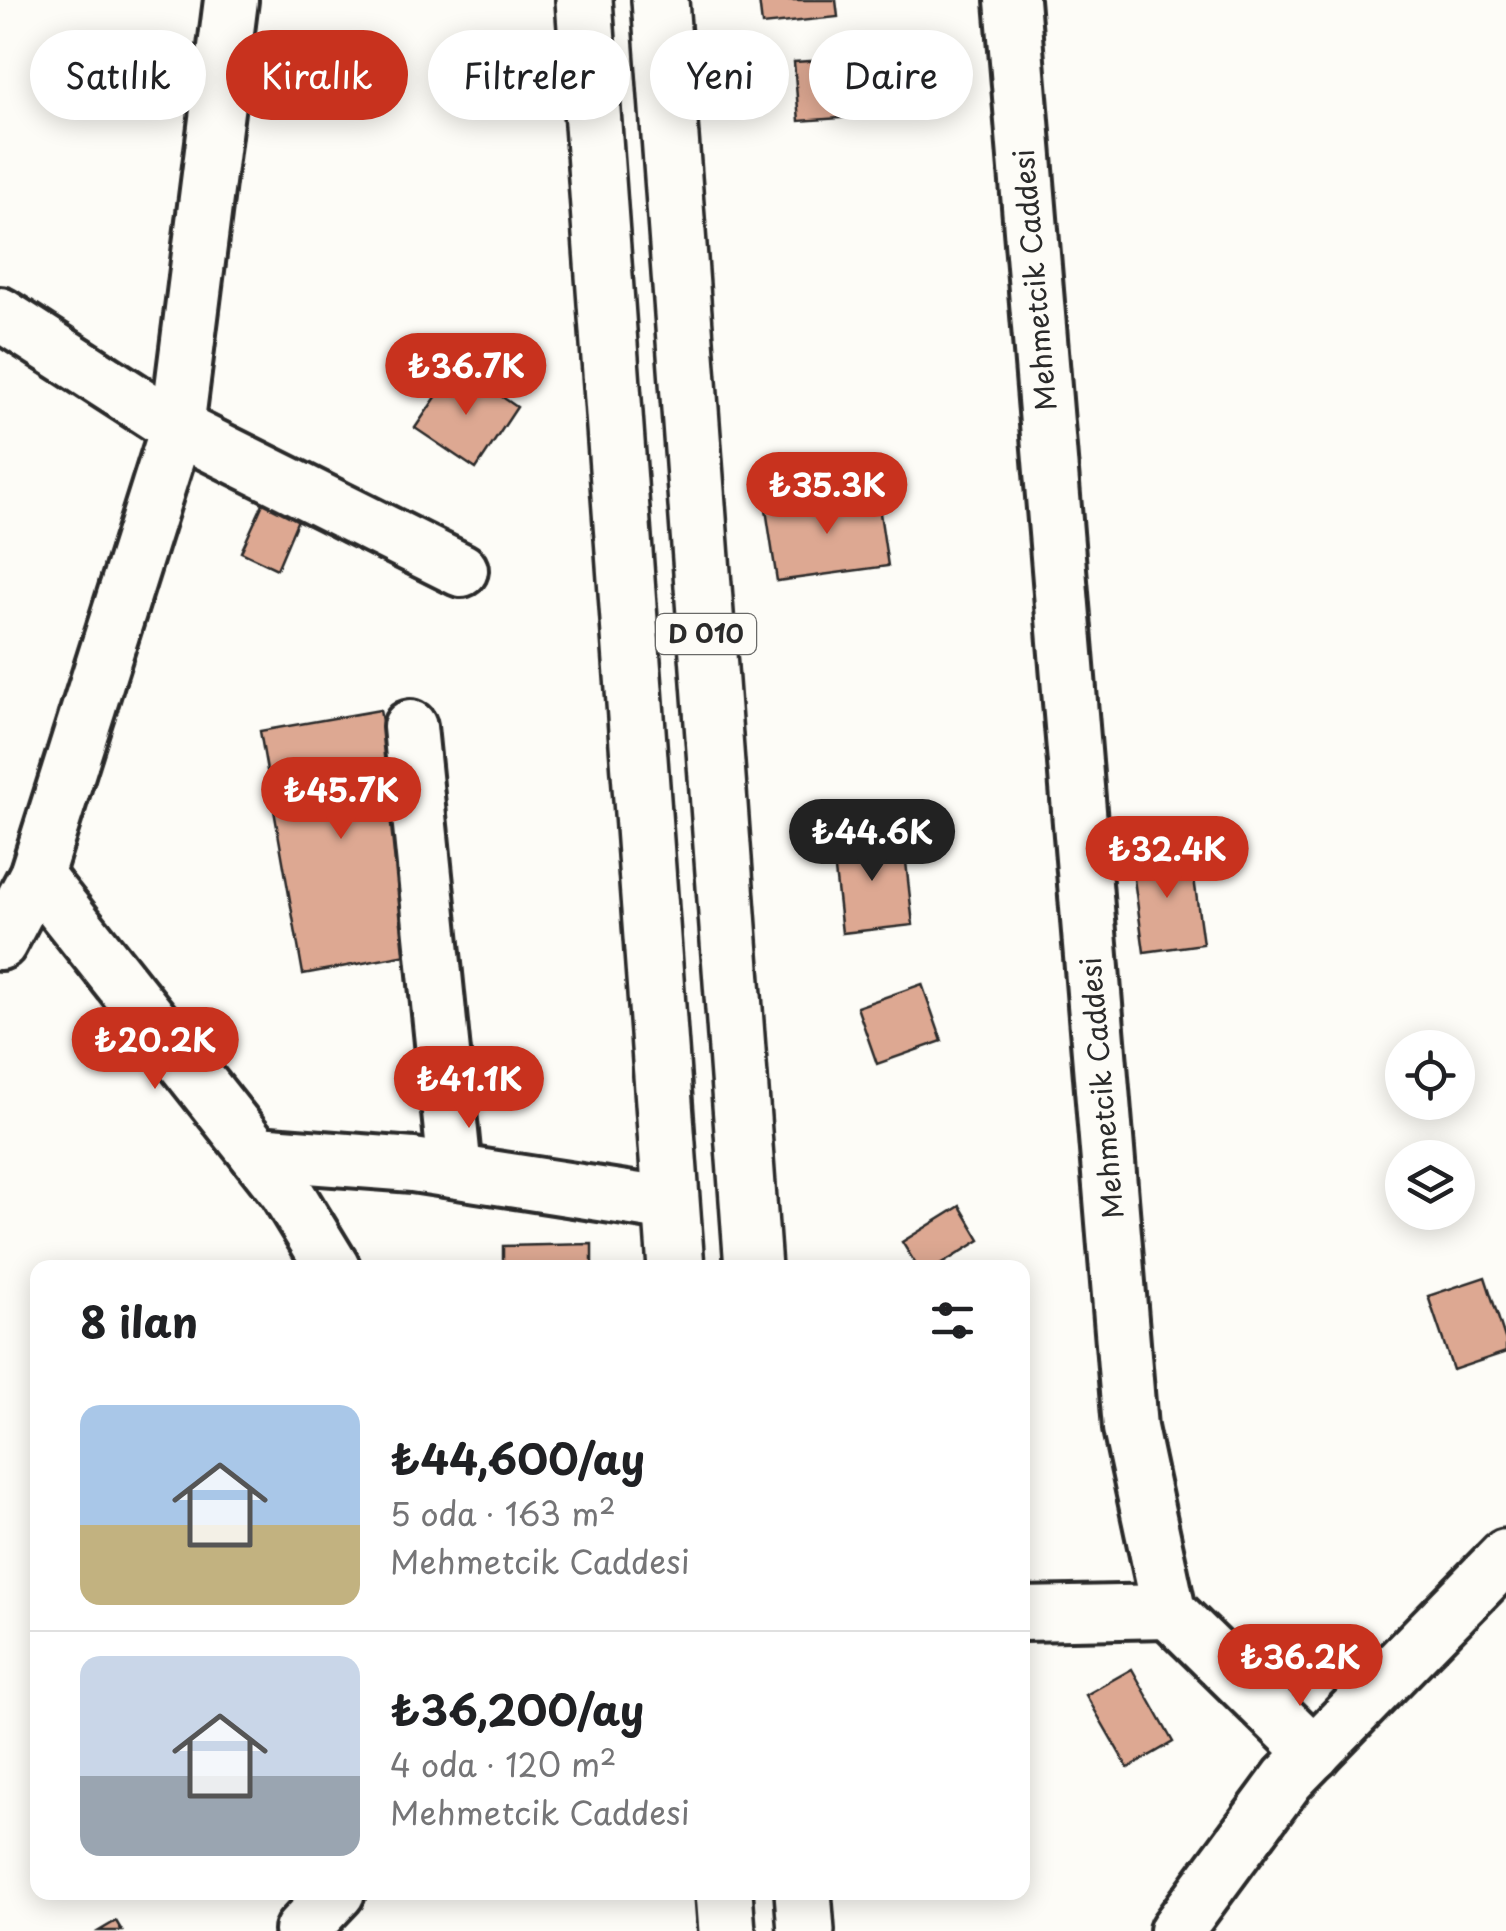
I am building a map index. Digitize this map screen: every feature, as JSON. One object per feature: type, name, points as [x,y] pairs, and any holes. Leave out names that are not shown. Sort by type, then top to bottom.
[{"type":"highway","name":"D 010","points":[[584,0],[675,1260]]},
{"type":"highway","name":"D 010","points":[[660,0],[752,1260]]},
{"type":"highway","points":[[725,1900],[727,1931]]},
{"type":"highway","points":[[804,1900],[806,1931]]},
{"type":"street","points":[[0,943],[36,875],[177,428],[231,0]]},
{"type":"street","name":"Mehmetcik Caddesi","points":[[1012,0],[1130,1428],[1169,1611]]},
{"type":"street","points":[[0,314],[177,428],[461,570]]},
{"type":"street","points":[[410,727],[455,1171]]},
{"type":"street","points":[[36,875],[286,1192],[329,1260]]},
{"type":"street","points":[[256,1153],[455,1171],[671,1205]]},
{"type":"street","points":[[1176,1931],[1288,1779],[1506,1556]]},
{"type":"street","points":[[1030,1614],[1169,1611],[1314,1753]]},
{"type":"street","points":[[301,1931],[330,1900]]},
{"type":"building","points":[[759,0],[836,0],[838,17],[762,25]]},
{"type":"building","points":[[809,61],[809,120],[813,120],[799,121],[794,62]]},
{"type":"building","points":[[457,366],[517,407],[476,469],[415,428]]},
{"type":"building","points":[[270,488],[305,503],[277,569],[241,552]]},
{"type":"building","points":[[877,493],[888,566],[777,581],[766,509]]},
{"type":"building","points":[[380,710],[423,952],[303,974],[260,731]]},
{"type":"building","points":[[903,835],[913,925],[842,933],[832,843]]},
{"type":"building","points":[[1190,849],[1203,944],[1144,952],[1131,857]]},
{"type":"building","points":[[922,984],[942,1041],[877,1064],[857,1007]]},
{"type":"building","points":[[960,1206],[980,1240],[948,1260],[913,1260],[902,1242]]},
{"type":"building","points":[[592,1244],[592,1260],[503,1260],[503,1246]]},
{"type":"building","points":[[1485,1277],[1506,1352],[1453,1370],[1428,1296]]},
{"type":"building","points":[[1132,1669],[1173,1742],[1128,1768],[1086,1695]]},
{"type":"building","points":[[116,1921],[122,1931],[99,1931]]}]
